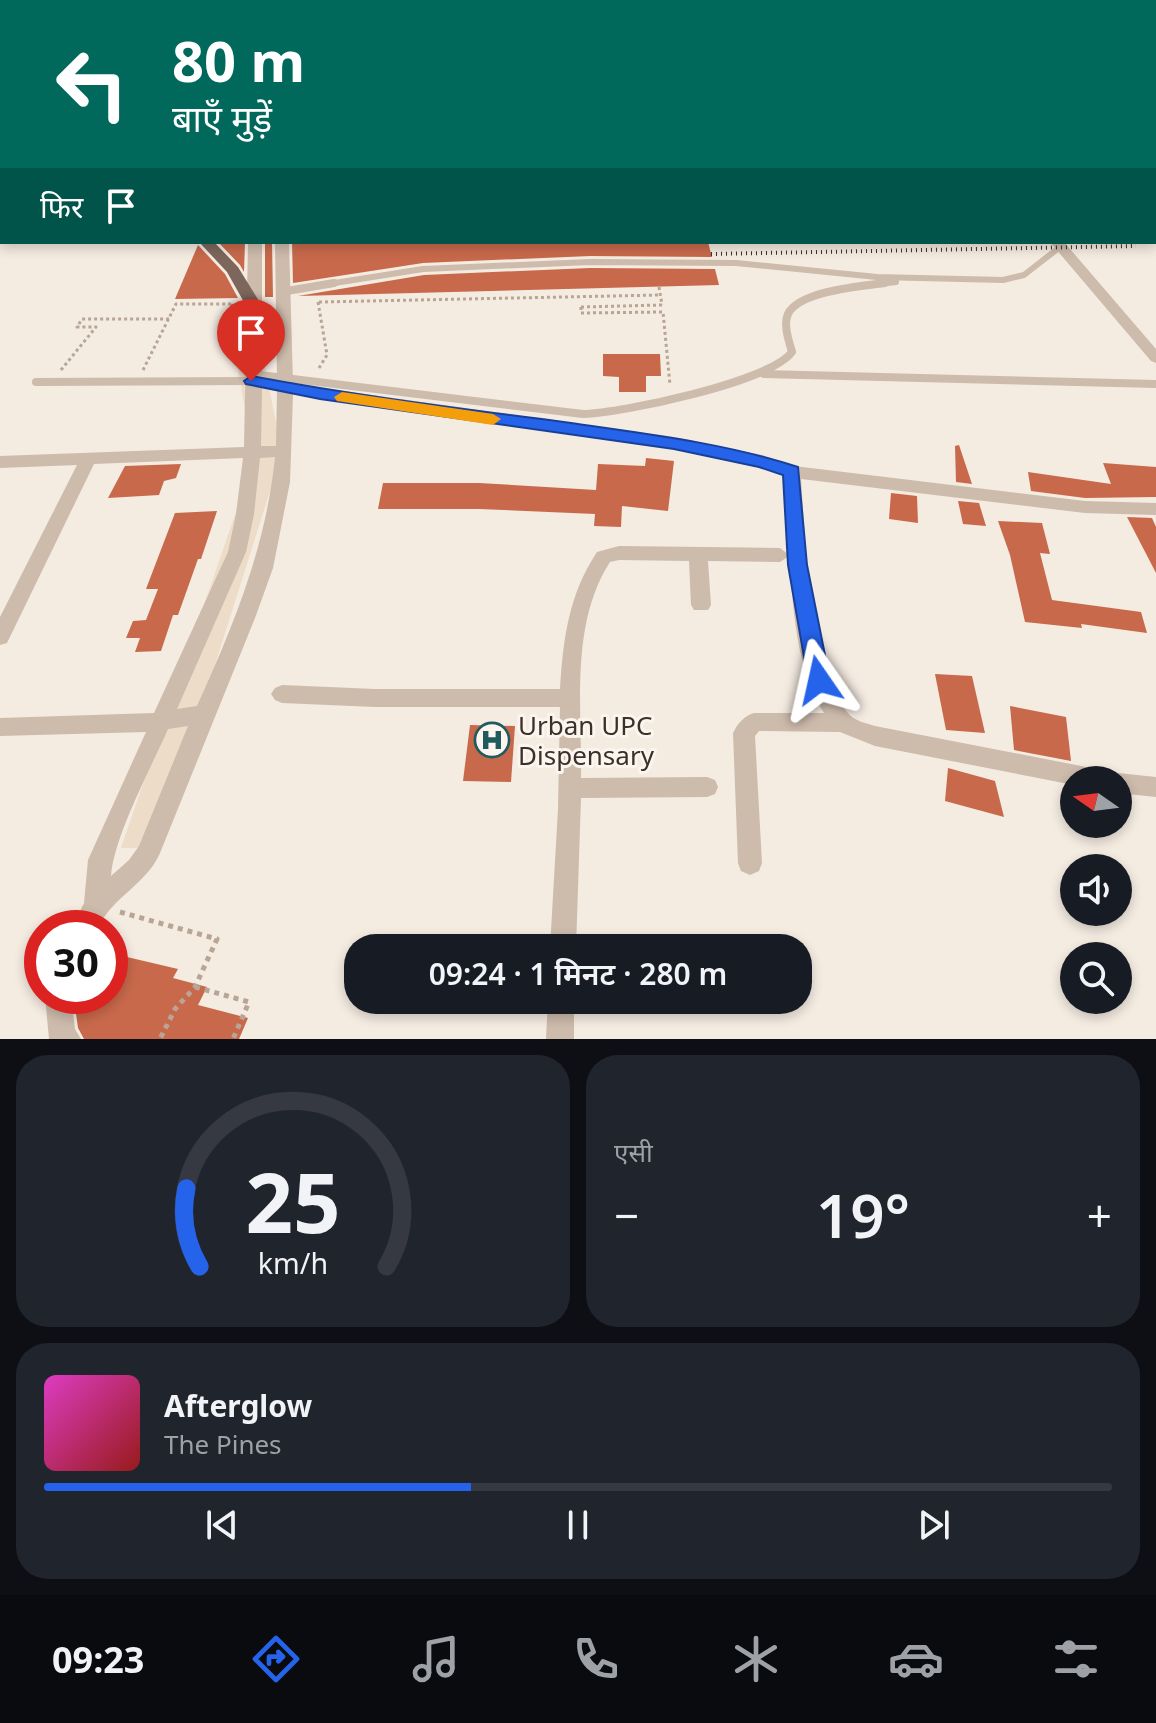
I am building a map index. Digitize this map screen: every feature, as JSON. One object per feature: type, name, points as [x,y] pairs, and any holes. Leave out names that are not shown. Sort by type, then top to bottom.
[{"type":"main road","points":[[208,244],[233,270],[248,302]]},
{"type":"street","points":[[93,910],[100,860],[158,722],[237,552],[245,524],[252,377],[248,302],[255,244]]},
{"type":"street","points":[[96,904],[138,868],[148,853],[204,714],[221,680],[271,545],[284,451],[287,384],[281,292],[282,244]]},
{"type":"street","points":[[1058,245],[1156,358]]},
{"type":"street","points":[[252,377],[674,443],[762,461],[792,472],[1085,507],[1156,509]]},
{"type":"street","points":[[0,462],[284,451]]},
{"type":"street","points":[[0,637],[88,459]]},
{"type":"street","points":[[792,472],[798,565],[819,680],[828,704],[843,723]]},
{"type":"street","points":[[564,934],[571,698],[578,616],[585,584],[595,566],[604,557],[619,553],[780,555]]},
{"type":"street","points":[[698,553],[701,605]]},
{"type":"street","points":[[282,694],[375,698],[571,698]]},
{"type":"street","points":[[0,727],[158,722],[204,714]]},
{"type":"street","points":[[750,863],[744,733],[754,722],[843,723],[875,736],[1060,772]]},
{"type":"street","points":[[1132,784],[1156,787]]},
{"type":"street","points":[[570,788],[707,787]]},
{"type":"street","points":[[60,1014],[62,1038],[67,1039]]},
{"type":"street","points":[[560,1039],[561,1014]]},
{"type":"lane","points":[[281,292],[423,269],[590,262],[736,263],[915,278],[1003,280],[1024,275],[1058,245]]},
{"type":"lane","points":[[287,384],[583,414],[613,413],[760,374],[786,360],[792,352],[787,324],[788,314],[794,306],[830,292],[915,278]]},
{"type":"lane","points":[[760,374],[1156,384]]},
{"type":"lane","points":[[36,382],[252,377]]},
{"type":"path","points":[[659,287],[672,397]]},
{"type":"path","points":[[309,302],[660,295]]},
{"type":"path","points":[[138,381],[176,304],[248,302]]},
{"type":"path","points":[[318,302],[327,355]]},
{"type":"path","points":[[662,305],[581,307],[581,313],[663,312]]},
{"type":"path","points":[[50,382],[96,327],[77,327],[82,319],[169,319]]},
{"type":"path","points":[[149,922],[217,939],[195,987],[175,1009],[160,1039]]},
{"type":"path","points":[[195,987],[249,1002],[233,1039]]},
{"type":"shaded area","points":[[253,308],[282,453],[157,848],[121,848],[254,459],[227,309]]},
{"type":"building","points":[[220,244],[245,244],[244,272]]},
{"type":"building","points":[[265,244],[272,244],[273,297],[265,297]]},
{"type":"building","points":[[292,244],[709,244],[712,257],[590,256],[423,263],[293,283]]},
{"type":"building","points":[[198,245],[225,274],[238,298],[175,299]]},
{"type":"building","points":[[590,268],[715,269],[719,285],[298,296],[424,275]]},
{"type":"building","points":[[603,354],[660,354],[661,376],[646,376],[646,392],[619,392],[619,377],[603,376]]},
{"type":"building","points":[[959,445],[972,484],[956,482],[955,446]]},
{"type":"building","points":[[646,458],[674,461],[668,511],[622,506],[621,527],[594,526],[595,514],[378,509],[383,483],[479,483],[596,490],[598,464],[645,466]]},
{"type":"building","points":[[1103,463],[1156,467],[1156,497],[1085,498],[1031,491],[1028,472],[1111,484]]},
{"type":"building","points":[[181,464],[176,478],[164,481],[159,495],[108,498],[125,466]]},
{"type":"building","points":[[891,493],[917,496],[918,523],[889,519]]},
{"type":"building","points":[[958,501],[979,503],[986,526],[963,524]]},
{"type":"building","points":[[217,511],[201,559],[198,559],[178,615],[173,615],[161,651],[135,652],[140,638],[126,638],[133,621],[146,620],[158,589],[146,589],[175,513]]},
{"type":"building","points":[[1127,517],[1152,518],[1156,527],[1156,573]]},
{"type":"building","points":[[998,521],[1042,523],[1050,554],[1040,553],[1052,600],[1141,612],[1147,633],[1081,624],[1082,628],[1025,622],[1010,555]]},
{"type":"building","points":[[935,674],[972,676],[985,733],[946,730]]},
{"type":"building","points":[[1010,706],[1066,717],[1071,761],[1014,750]]},
{"type":"building","points":[[470,725],[515,726],[511,782],[463,781]]},
{"type":"building","points":[[948,768],[995,781],[1004,817],[945,801]]},
{"type":"building","points":[[128,957],[178,969],[173,978],[207,987],[198,1005],[248,1018],[239,1039],[84,1039],[76,1014],[128,1014]]},
{"type":"railway","points":[[711,254],[1136,246]]},
{"type":"slow traffic","points":[[342,397],[493,419]]},
{"type":"place","name":"Urban UPC Dispensary","points":[[492,740]]},
{"type":"route","points":[[251,381],[517,423],[674,443],[762,461],[792,472],[798,565],[819,680]]}]
